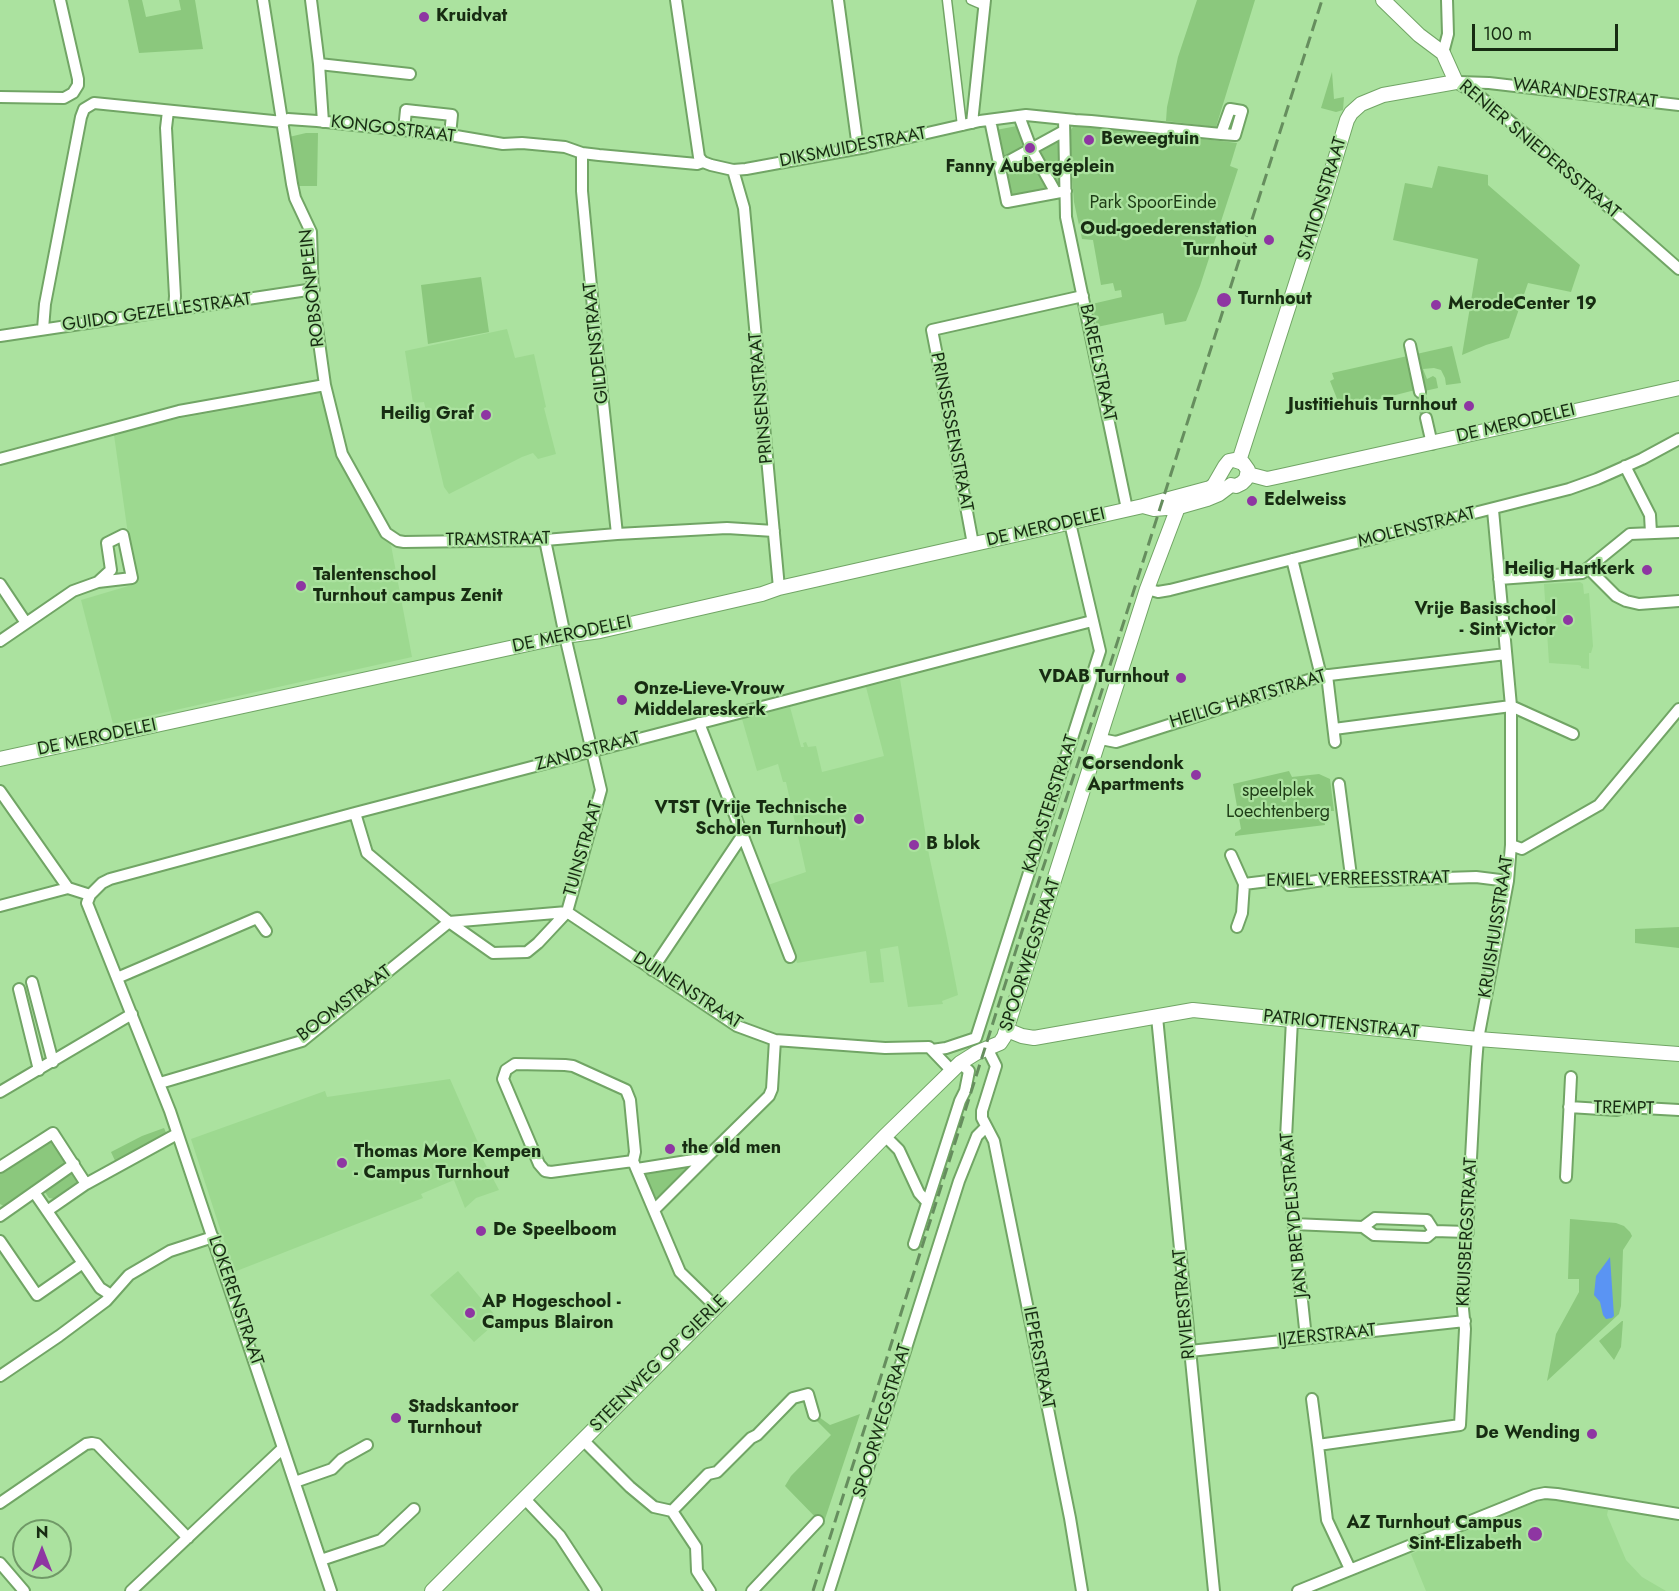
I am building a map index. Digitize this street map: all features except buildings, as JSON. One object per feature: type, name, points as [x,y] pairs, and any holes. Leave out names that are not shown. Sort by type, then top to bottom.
[{"type":"street","points":[[0,97],[64,98],[73,93],[78,85],[60,0]]},
{"type":"street","name":"ROBSONPLEIN","points":[[263,0],[295,198],[311,232],[313,299],[324,385]]},
{"type":"street","points":[[311,0],[323,122]]},
{"type":"street","points":[[676,0],[699,157],[703,162]]},
{"type":"street","points":[[838,0],[858,148]]},
{"type":"street","points":[[947,0],[967,124]]},
{"type":"street","points":[[967,124],[985,3],[972,0]]},
{"type":"street","name":"RENIER SNIEDERSSTRAAT","points":[[1383,0],[1419,35],[1443,53],[1456,82],[1478,95],[1679,269]]},
{"type":"street","points":[[1443,53],[1448,34],[1447,0]]},
{"type":"street","points":[[319,64],[410,74]]},
{"type":"street","name":"WARANDESTRAAT","points":[[1456,82],[1489,83],[1679,105]]},
{"type":"street","name":"STATIONSTRAAT","points":[[1239,460],[1351,113],[1361,104],[1383,95],[1456,82]]},
{"type":"street","name":"KONGOSTRAAT","points":[[43,329],[45,304],[81,117],[84,109],[94,103],[283,122],[288,119],[404,130],[503,144],[522,142],[565,147],[582,153],[698,164],[703,162],[733,170]]},
{"type":"street","points":[[404,130],[406,110],[452,115],[450,135]]},
{"type":"street","points":[[168,111],[166,128],[174,310]]},
{"type":"street","name":"DIKSMUIDESTRAAT","points":[[733,170],[858,148],[967,124],[1026,115],[1221,134]]},
{"type":"street","points":[[990,120],[1007,202],[1061,192],[1031,148],[1019,116]]},
{"type":"street","name":"BAREELSTRAAT","points":[[1064,119],[1061,192],[1127,509]]},
{"type":"street","points":[[1000,166],[1064,130]]},
{"type":"street","name":"GILDENSTRAAT","points":[[582,153],[582,190],[590,275],[618,534]]},
{"type":"street","name":"PRINSENSTRAAT","points":[[733,170],[744,207],[779,588]]},
{"type":"street","name":"GUIDO GEZELLESTRAAT","points":[[0,336],[314,289]]},
{"type":"street","name":"PRINSESSENSTRAAT","points":[[973,544],[932,330],[1083,296]]},
{"type":"street","points":[[1410,345],[1420,392]]},
{"type":"street","points":[[0,459],[178,411],[324,385]]},
{"type":"street","name":"TRAMSTRAAT","points":[[324,385],[342,454],[386,533],[398,541],[545,540],[727,528],[774,531]]},
{"type":"street","name":"DE MERODELEI","points":[[0,759],[565,636],[600,631],[1127,509],[1184,502],[1219,494],[1231,485],[1236,486],[1242,483],[1248,474],[1272,478],[1679,388]]},
{"type":"street","points":[[1426,418],[1431,444]]},
{"type":"street","name":"MOLENSTRAAT","points":[[1148,589],[1158,592],[1170,591],[1569,489],[1597,479],[1679,440]]},
{"type":"street","points":[[1239,460],[1246,466],[1248,474]]},
{"type":"street","name":"DE MERODELEI","points":[[1184,502],[1214,485],[1229,461],[1239,460]]},
{"type":"street","points":[[1625,466],[1650,515],[1651,533]]},
{"type":"street","points":[[1223,470],[1224,480],[1231,485]]},
{"type":"street","name":"SPOORWEGSTRAAT","points":[[830,1591],[959,1181],[976,1136],[986,1127],[982,1111],[996,1066],[987,1048],[1000,1043],[1007,1029],[1148,589],[1163,546],[1184,502]]},
{"type":"street","name":"KRUISHUISSTRAAT","points":[[1478,1039],[1508,881],[1511,844],[1511,706],[1493,510]]},
{"type":"street","name":"KADASTERSTRAAT","points":[[932,1050],[976,1038],[1100,651],[1070,523]]},
{"type":"street","points":[[1499,579],[1582,573],[1630,534],[1679,532]]},
{"type":"street","points":[[0,641],[73,591],[98,582],[132,578],[123,535],[108,543],[111,570],[98,582]]},
{"type":"street","name":"TUINSTRAAT","points":[[545,540],[601,790],[567,912]]},
{"type":"street","points":[[1292,559],[1324,675],[1335,742]]},
{"type":"street","points":[[1588,568],[1616,596],[1626,601],[1639,604],[1679,601]]},
{"type":"street","points":[[0,584],[26,623]]},
{"type":"street","name":"ZANDSTRAAT","points":[[90,895],[102,883],[110,879],[1092,621]]},
{"type":"street","name":"HEILIG HARTSTRAAT","points":[[1101,739],[1116,742],[1324,675],[1506,654]]},
{"type":"street","points":[[1334,729],[1511,706],[1572,734]]},
{"type":"street","points":[[1511,844],[1522,849],[1599,805],[1679,709]]},
{"type":"street","points":[[699,723],[790,957]]},
{"type":"street","points":[[1339,784],[1351,876]]},
{"type":"street","points":[[0,791],[65,884],[90,895]]},
{"type":"street","points":[[355,813],[368,853],[450,922],[493,953],[527,952],[567,912]]},
{"type":"street","points":[[652,970],[742,836]]},
{"type":"street","name":"EMIEL VERREESSTRAAT","points":[[1231,855],[1244,884],[1242,913],[1237,927]]},
{"type":"street","name":"EMIEL VERREESSTRAAT","points":[[1244,884],[1285,879],[1289,885],[1351,876],[1351,881],[1476,877],[1508,881]]},
{"type":"street","points":[[0,906],[65,884]]},
{"type":"street","name":"LOKERENSTRAAT","points":[[90,895],[87,903],[160,1083],[331,1591]]},
{"type":"street","points":[[450,922],[567,912]]},
{"type":"street","name":"DUINENSTRAAT","points":[[567,912],[737,1026],[775,1040],[885,1048],[929,1047],[932,1050]]},
{"type":"street","points":[[117,978],[257,918],[266,932]]},
{"type":"street","name":"BOOMSTRAAT","points":[[160,1083],[302,1041],[450,922]]},
{"type":"street","points":[[32,982],[53,1062]]},
{"type":"street","points":[[20,988],[39,1070]]},
{"type":"street","name":"PATRIOTTENSTRAAT","points":[[1007,1029],[1022,1036],[1034,1038],[1193,1010],[1478,1039],[1679,1054]]},
{"type":"street","points":[[0,1092],[132,1014]]},
{"type":"street","name":"RIVIERSTRAAT","points":[[1157,1017],[1214,1591]]},
{"type":"street","name":"JAN BREYDELSTRAAT","points":[[1292,1020],[1286,1138],[1306,1338]]},
{"type":"street","name":"KRUISBERGSTRAAT","points":[[1317,1445],[1460,1425],[1463,1309],[1478,1039]]},
{"type":"street","points":[[654,1210],[769,1096],[772,1089],[775,1040]]},
{"type":"street","name":"STEENWEG OP GIERLE","points":[[432,1591],[885,1136],[956,1067],[968,1057],[987,1048]]},
{"type":"street","points":[[914,1244],[969,1071],[956,1067],[932,1050]]},
{"type":"street","points":[[706,1158],[635,1165],[551,1172],[545,1171],[539,1164],[504,1079],[506,1070],[515,1064],[573,1066],[626,1090],[630,1100],[635,1165],[680,1272],[716,1307]]},
{"type":"street","name":"TREMPT","points":[[1566,1177],[1572,1077]]},
{"type":"street","name":"TREMPT","points":[[1569,1107],[1679,1110]]},
{"type":"street","name":"IEPERSTRAAT","points":[[986,1127],[994,1141],[1070,1518],[1082,1591]]},
{"type":"street","points":[[0,1167],[53,1132],[86,1184]]},
{"type":"street","points":[[47,1211],[86,1184],[177,1134]]},
{"type":"street","points":[[885,1136],[899,1150],[919,1193],[927,1202]]},
{"type":"street","points":[[1,1214],[74,1164]]},
{"type":"street","points":[[34,1192],[100,1288],[111,1295]]},
{"type":"street","points":[[1363,1227],[1375,1218],[1427,1220],[1434,1231]]},
{"type":"street","points":[[1293,1224],[1363,1227],[1374,1235],[1427,1237],[1434,1231],[1468,1232]]},
{"type":"street","points":[[0,1376],[106,1301],[129,1275],[164,1254],[213,1237]]},
{"type":"street","points":[[0,1241],[37,1294],[83,1263]]},
{"type":"street","name":"IJZERSTRAAT","points":[[1190,1351],[1464,1322]]},
{"type":"street","points":[[672,1511],[708,1474],[717,1472],[751,1438],[758,1435],[793,1398],[808,1394],[814,1415]]},
{"type":"street","points":[[1311,1399],[1327,1520],[1350,1569]]},
{"type":"street","points":[[583,1440],[630,1487],[654,1507],[672,1511],[696,1547],[698,1571],[710,1591]]},
{"type":"street","points":[[0,1503],[86,1444],[92,1443],[97,1444],[188,1538]]},
{"type":"street","points":[[295,1482],[332,1469],[342,1459],[367,1445]]},
{"type":"street","points":[[131,1591],[283,1448]]},
{"type":"street","points":[[1298,1591],[1535,1495],[1545,1493],[1679,1514]]},
{"type":"street","points":[[524,1498],[560,1536],[596,1591]]},
{"type":"street","points":[[321,1560],[381,1540],[414,1509]]},
{"type":"street","points":[[752,1591],[818,1521]]},
{"type":"street","points":[[0,1563],[24,1591]]},
{"type":"shaded area","name":"Heilig Graf","points":[[507,329],[515,358],[534,354],[546,407],[544,408],[556,454],[538,459],[533,453],[522,457],[449,494],[444,487],[424,402],[413,403],[405,351]]},
{"type":"shaded area","name":"Talentenschool Turnhout campus Zenit","points":[[320,393],[339,456],[391,545],[412,657],[113,724],[81,600],[135,584],[114,435],[160,422]]},
{"type":"shaded area","name":"Vrije Basisschool - Sint-Victor","points":[[1580,582],[1583,584],[1584,594],[1589,593],[1593,646],[1589,653],[1589,669],[1578,665],[1549,663],[1544,584]]},
{"type":"shaded area","name":"VTST (Vrije Technische Scholen Turnhout)","points":[[900,679],[929,855],[958,995],[942,1001],[943,1004],[908,1007],[898,946],[880,949],[884,982],[870,983],[866,951],[797,963],[768,885],[806,872],[786,782],[783,782],[778,764],[757,771],[742,719],[790,707],[801,747],[804,747],[803,743],[806,742],[808,747],[816,746],[822,772],[834,769],[884,756],[866,687]]},
{"type":"shaded area","name":"Thomas More Kempen - Campus Turnhout","points":[[450,1079],[479,1145],[477,1148],[499,1190],[476,1198],[465,1208],[454,1180],[421,1194],[423,1198],[234,1272],[191,1139],[325,1091],[327,1097]]},
{"type":"shaded area","name":"AP Hogeschool - Campus Blairon","points":[[458,1271],[499,1320],[474,1342],[430,1295]]},
{"type":"shaded area","name":"AZ Turnhout Campus Sint-Elizabeth","points":[[1544,1496],[1608,1510],[1607,1515],[1626,1560],[1642,1577],[1666,1591],[1426,1591],[1411,1554]]},
{"type":"green space","points":[[128,0],[142,0],[146,17],[181,10],[179,0],[195,0],[203,49],[139,53]]},
{"type":"green space","points":[[1197,0],[1255,0],[1216,127],[1166,121],[1178,57]]},
{"type":"green space","points":[[1332,72],[1334,99],[1344,97],[1343,110],[1336,112],[1321,108]]},
{"type":"green space","name":"Park SpoorEinde","points":[[1075,124],[1237,143],[1230,166],[1238,169],[1200,286],[1186,321],[1165,325],[1163,313],[1097,327],[1092,304],[1122,297],[1121,290],[1115,291],[1113,283],[1101,285],[1093,240],[1082,239],[1074,202],[1071,164],[1070,131]]},
{"type":"green space","points":[[1017,126],[1025,146],[1003,162],[996,130]]},
{"type":"green space","points":[[318,133],[317,186],[298,186],[289,137]]},
{"type":"green space","points":[[1060,137],[1062,188],[1057,189],[1039,150]]},
{"type":"green space","points":[[1030,154],[1051,190],[1010,198],[1004,167]]},
{"type":"green space","points":[[1438,166],[1488,175],[1488,185],[1580,265],[1571,292],[1528,283],[1509,338],[1462,355],[1478,259],[1393,240],[1405,183],[1432,188]]},
{"type":"green space","points":[[481,277],[489,332],[428,344],[421,285]]},
{"type":"green space","points":[[1452,346],[1461,383],[1446,385],[1441,370],[1423,369],[1427,379],[1433,376],[1436,378],[1438,388],[1420,392],[1419,389],[1341,409],[1330,381],[1334,379],[1332,373]]},
{"type":"green space","name":"speelplek Loechtenberg","points":[[1289,771],[1292,777],[1319,774],[1330,779],[1334,811],[1323,811],[1325,825],[1235,836],[1235,833],[1241,829],[1233,784]]},
{"type":"green space","points":[[1679,927],[1679,948],[1635,943],[1635,929]]},
{"type":"green space","points":[[164,1128],[168,1137],[117,1165],[111,1152]]},
{"type":"green space","points":[[52,1140],[67,1164],[6,1207],[0,1204],[0,1172]]},
{"type":"green space","points":[[698,1163],[655,1207],[640,1171]]},
{"type":"green space","points":[[66,1171],[73,1171],[78,1178],[78,1184],[55,1199],[49,1198],[45,1189]]},
{"type":"green space","points":[[1570,1219],[1616,1223],[1624,1226],[1632,1236],[1623,1250],[1619,1314],[1547,1381],[1556,1334],[1579,1292],[1579,1279],[1568,1279]]},
{"type":"green space","points":[[1622,1321],[1621,1347],[1614,1360],[1599,1341]]},
{"type":"green space","points":[[860,1414],[823,1525],[785,1486],[791,1476],[831,1435],[816,1420],[819,1417],[830,1425]]},
{"type":"water","points":[[1610,1257],[1614,1316],[1606,1319],[1600,1302],[1594,1295],[1596,1276]]},
{"type":"tunnel","points":[[1420,392],[1426,418]]},
{"type":"railway","points":[[813,1591],[1023,928],[1097,706],[1322,0]]},
{"type":"place","name":"Kruidvat","points":[[424,17]]},
{"type":"place","name":"Beweegtuin","points":[[1089,140]]},
{"type":"place","name":"Fanny Aubergéplein","points":[[1030,148]]},
{"type":"place","name":"Oud-goederenstation Turnhout","points":[[1269,240]]},
{"type":"place","name":"Turnhout","points":[[1224,300]]},
{"type":"place","name":"MerodeCenter 19","points":[[1436,305]]},
{"type":"place","name":"Justitiehuis Turnhout","points":[[1469,406]]},
{"type":"place","name":"Heilig Graf","points":[[486,415]]},
{"type":"place","name":"Edelweiss","points":[[1252,501]]},
{"type":"place","name":"Heilig Hartkerk","points":[[1647,570]]},
{"type":"place","name":"Talentenschool Turnhout campus Zenit","points":[[301,586]]},
{"type":"place","name":"Vrije Basisschool - Sint-Victor","points":[[1568,620]]},
{"type":"place","name":"VDAB Turnhout","points":[[1181,678]]},
{"type":"place","name":"Onze-Lieve-Vrouw Middelareskerk","points":[[622,700]]},
{"type":"place","name":"Corsendonk Apartments","points":[[1196,775]]},
{"type":"place","name":"VTST (Vrije Technische Scholen Turnhout)","points":[[859,819]]},
{"type":"place","name":"B blok","points":[[914,845]]},
{"type":"place","name":"the old men","points":[[670,1149]]},
{"type":"place","name":"Thomas More Kempen - Campus Turnhout","points":[[342,1163]]},
{"type":"place","name":"De Speelboom","points":[[481,1231]]},
{"type":"place","name":"AP Hogeschool - Campus Blairon","points":[[470,1313]]},
{"type":"place","name":"Stadskantoor Turnhout","points":[[396,1418]]},
{"type":"place","name":"De Wending","points":[[1592,1434]]},
{"type":"place","name":"AZ Turnhout Campus Sint-Elizabeth","points":[[1535,1534]]}]
